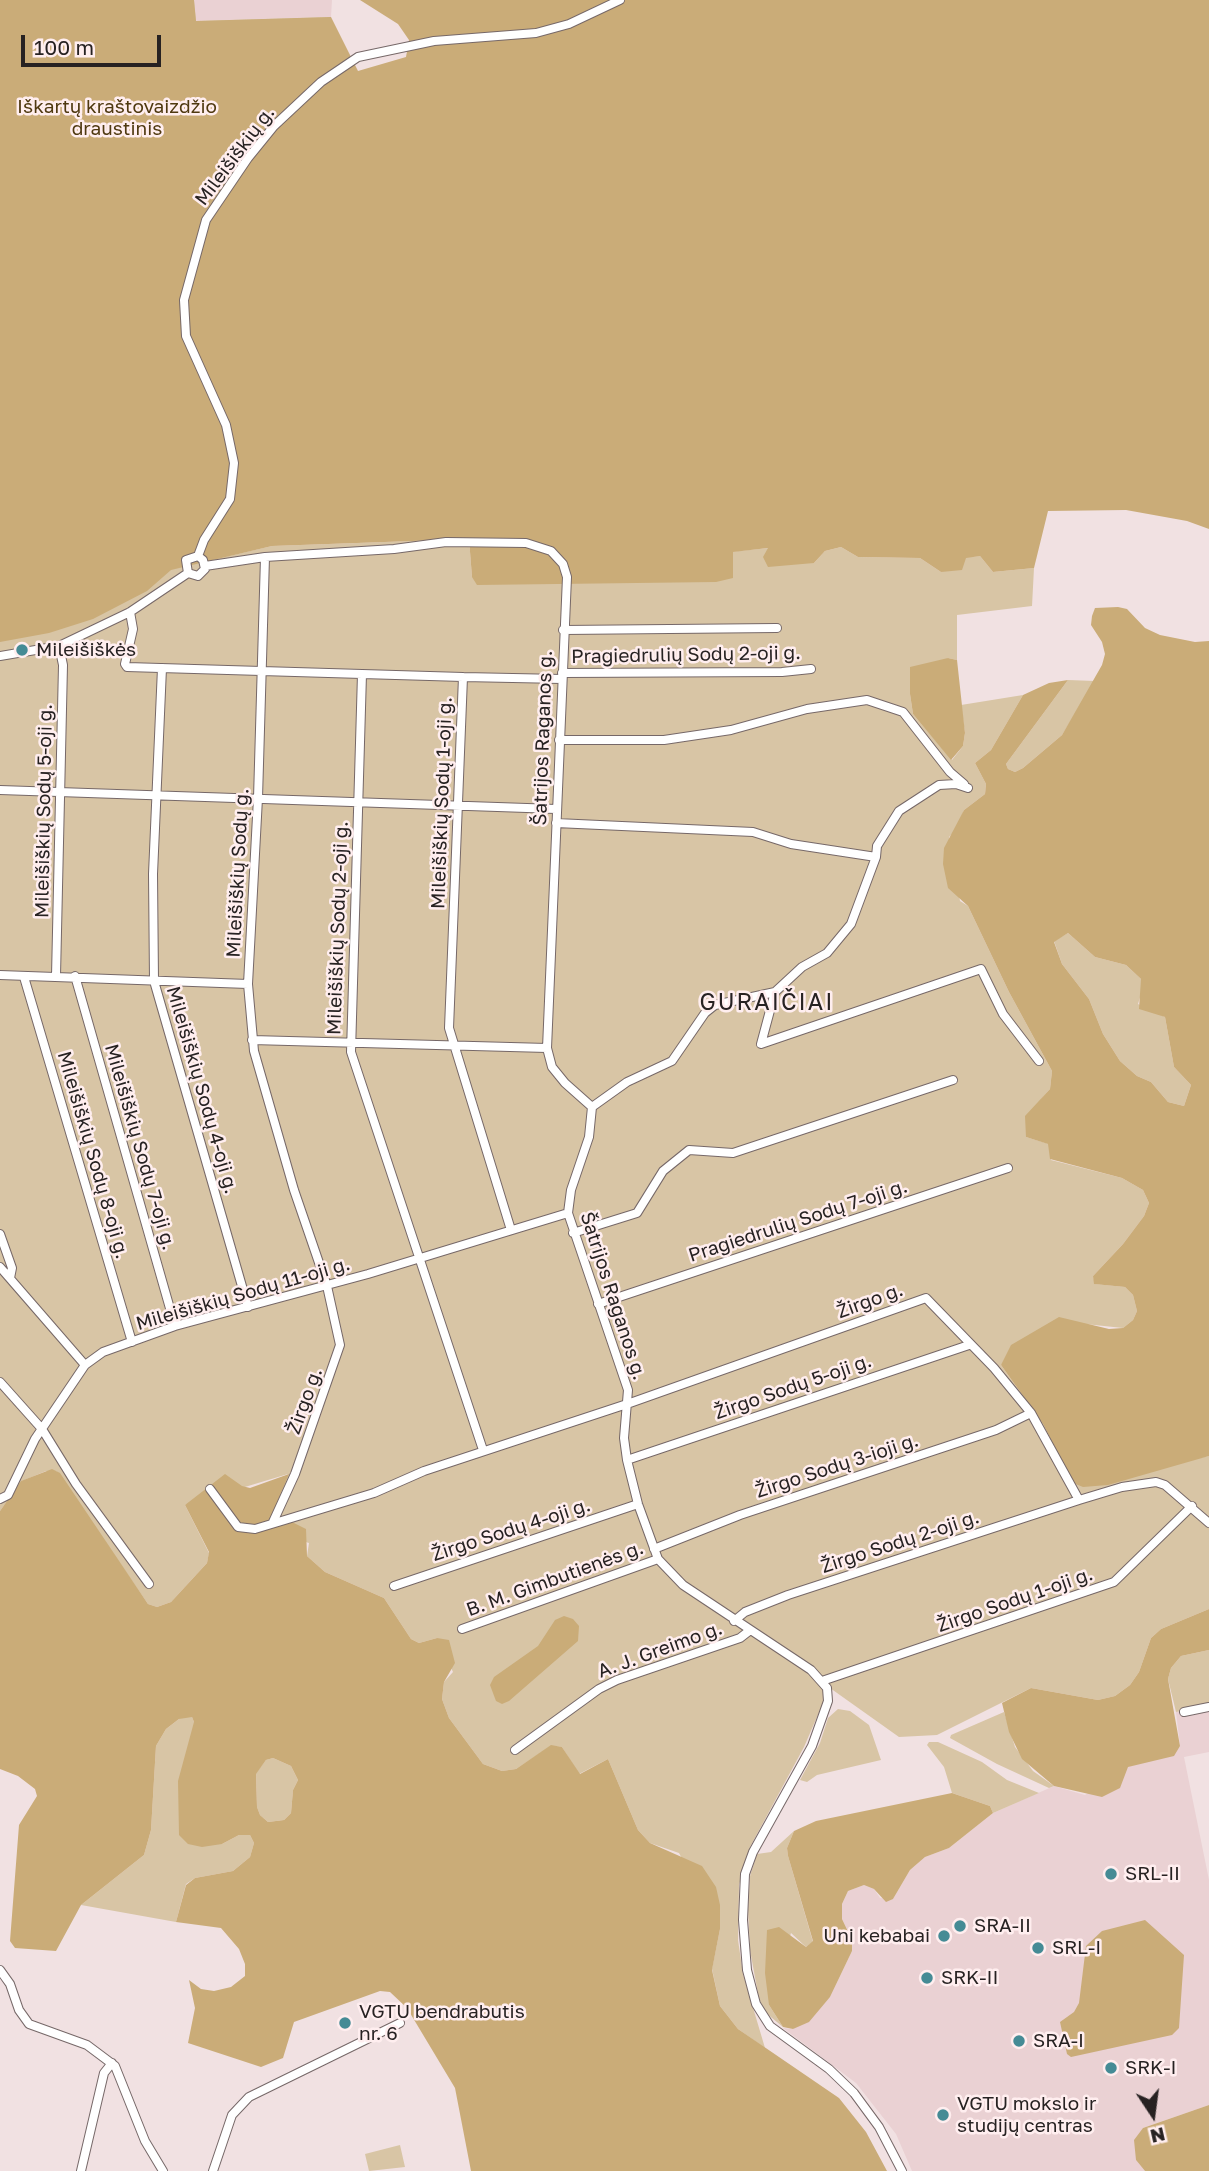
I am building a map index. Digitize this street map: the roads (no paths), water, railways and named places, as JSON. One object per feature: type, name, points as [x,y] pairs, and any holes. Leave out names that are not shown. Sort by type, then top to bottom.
[{"type":"street","name":"Mileišiškių g.","points":[[198,556],[204,540],[230,499],[234,463],[226,425],[186,336],[184,300],[206,220],[236,175],[274,126],[298,102],[340,67],[358,57],[434,41],[537,33],[569,24],[620,0]]},
{"type":"street","name":"Šatrijos Raganos g.","points":[[205,566],[265,557],[394,549],[446,542],[526,543],[542,546],[558,556],[566,577],[547,1048],[552,1067],[565,1083],[592,1107],[589,1137],[571,1190],[568,1213],[628,1390],[630,1403],[624,1437],[627,1460],[638,1504],[658,1559],[683,1586],[811,1670],[822,1681]]},
{"type":"street","points":[[198,556],[205,566],[198,576],[188,573],[186,560],[198,556]]},
{"type":"street","name":"Mileišiškių Sodų g.","points":[[0,975],[248,984],[258,798],[265,557]]},
{"type":"street","points":[[0,656],[59,646],[130,612],[188,573]]},
{"type":"street","name":"Mileišiškių Sodų 1-oji g.","points":[[130,612],[133,629],[125,664],[162,668],[463,677],[449,1028],[511,1230]]},
{"type":"street","points":[[564,630],[777,628]]},
{"type":"street","name":"Mileišiškių Sodų 5-oji g.","points":[[56,976],[58,792],[63,665],[59,646]]},
{"type":"street","name":"Mileišiškių Sodų 4-oji g.","points":[[162,668],[159,794],[153,874],[154,981],[248,1307]]},
{"type":"street","name":"Pragiedrulių Sodų 2-oji g.","points":[[463,677],[782,673],[811,669]]},
{"type":"street","name":"Mileišiškių Sodų 2-oji g.","points":[[362,674],[349,1040],[356,1069],[421,1256]]},
{"type":"street","points":[[559,740],[664,740],[731,730],[807,709],[867,700],[903,712],[950,772],[968,788],[956,784],[939,785],[909,802],[881,836],[859,906],[844,935],[827,953],[802,967],[775,992],[715,1005],[705,1013],[672,1061],[627,1082],[592,1107]]},
{"type":"street","points":[[0,790],[358,800],[556,809]]},
{"type":"street","points":[[556,823],[753,832],[791,844],[876,857]]},
{"type":"street","points":[[775,992],[761,1044],[981,969],[1003,1014],[1038,1061]]},
{"type":"street","name":"Mileišiškių Sodų 7-oji g.","points":[[75,976],[175,1326]]},
{"type":"street","name":"Mileišiškių Sodų 8-oji g.","points":[[24,977],[132,1342]]},
{"type":"street","name":"Žirgo g.","points":[[248,984],[252,1040],[294,1190],[327,1286],[340,1335],[339,1356],[295,1474],[273,1522]]},
{"type":"street","points":[[252,1040],[349,1040],[547,1048]]},
{"type":"street","points":[[573,1233],[637,1213],[663,1171],[689,1150],[733,1153],[953,1080]]},
{"type":"street","name":"Pragiedrulių Sodų 7-oji g.","points":[[598,1304],[1008,1168]]},
{"type":"street","name":"Mileišiškių Sodų 11-oji g.","points":[[0,1499],[8,1494],[42,1429],[85,1365],[103,1352],[175,1326],[327,1286],[568,1213]]},
{"type":"street","points":[[0,1234],[12,1268],[10,1278]]},
{"type":"street","points":[[421,1256],[483,1450]]},
{"type":"street","points":[[0,1267],[85,1365]]},
{"type":"street","name":"Žirgo g.","points":[[210,1489],[238,1527],[256,1529],[374,1493],[483,1450],[630,1403],[926,1298],[994,1368],[1031,1413],[1079,1500]]},
{"type":"street","name":"Žirgo Sodų 5-oji g.","points":[[627,1460],[969,1345]]},
{"type":"street","points":[[0,1382],[42,1429],[76,1483],[149,1584]]},
{"type":"street","name":"Žirgo Sodų 3-ioji g.","points":[[654,1549],[740,1516],[996,1430],[1031,1413]]},
{"type":"street","points":[[1079,1500],[1122,1487],[1156,1482],[1165,1485],[1209,1523]]},
{"type":"street","name":"Žirgo Sodų 2-oji g.","points":[[734,1620],[745,1612],[788,1595],[1079,1500]]},
{"type":"street","name":"Žirgo Sodų 4-oji g.","points":[[394,1586],[638,1504]]},
{"type":"street","name":"Žirgo Sodų 1-oji g.","points":[[822,1681],[1101,1588],[1127,1572],[1192,1506]]},
{"type":"street","name":"B. M. Gimbutienės g.","points":[[462,1629],[658,1559]]},
{"type":"street","name":"A. J. Greimo g.","points":[[515,1750],[599,1689],[617,1680],[740,1638],[749,1631]]},
{"type":"street","points":[[822,1681],[827,1688],[828,1701],[812,1746],[753,1852],[745,1874],[743,1920],[747,1970],[756,2004],[770,2026],[829,2069],[854,2093],[879,2127],[902,2171]]},
{"type":"street","points":[[1184,1712],[1209,1707]]},
{"type":"street","points":[[0,1970],[10,1984],[19,2010],[29,2024],[87,2045],[112,2063],[119,2072],[145,2141],[163,2171]]},
{"type":"street","points":[[213,2171],[232,2115],[249,2097],[400,2023]]},
{"type":"street","points":[[81,2171],[104,2073],[112,2063]]},
{"type":"place","name":"Mileišiškės","points":[[22,650]]},
{"type":"place","name":"SRL-II","points":[[1111,1874]]},
{"type":"place","name":"SRA-II","points":[[960,1926]]},
{"type":"place","name":"Uni kebabai","points":[[944,1936]]},
{"type":"place","name":"SRL-I","points":[[1038,1948]]},
{"type":"place","name":"SRK-II","points":[[927,1978]]},
{"type":"place","name":"VGTU bendrabutis nr. 6","points":[[345,2023]]},
{"type":"place","name":"SRA-I","points":[[1019,2041]]},
{"type":"place","name":"SRK-I","points":[[1111,2068]]},
{"type":"place","name":"VGTU mokslo ir studijų centras","points":[[943,2115]]},
{"type":"district","name":"GURAIČIAI","points":[[767,1003]]},
{"type":"park label","name":"Iškartų kraštovaizdžio draustinis","points":[[117,118]]}]
